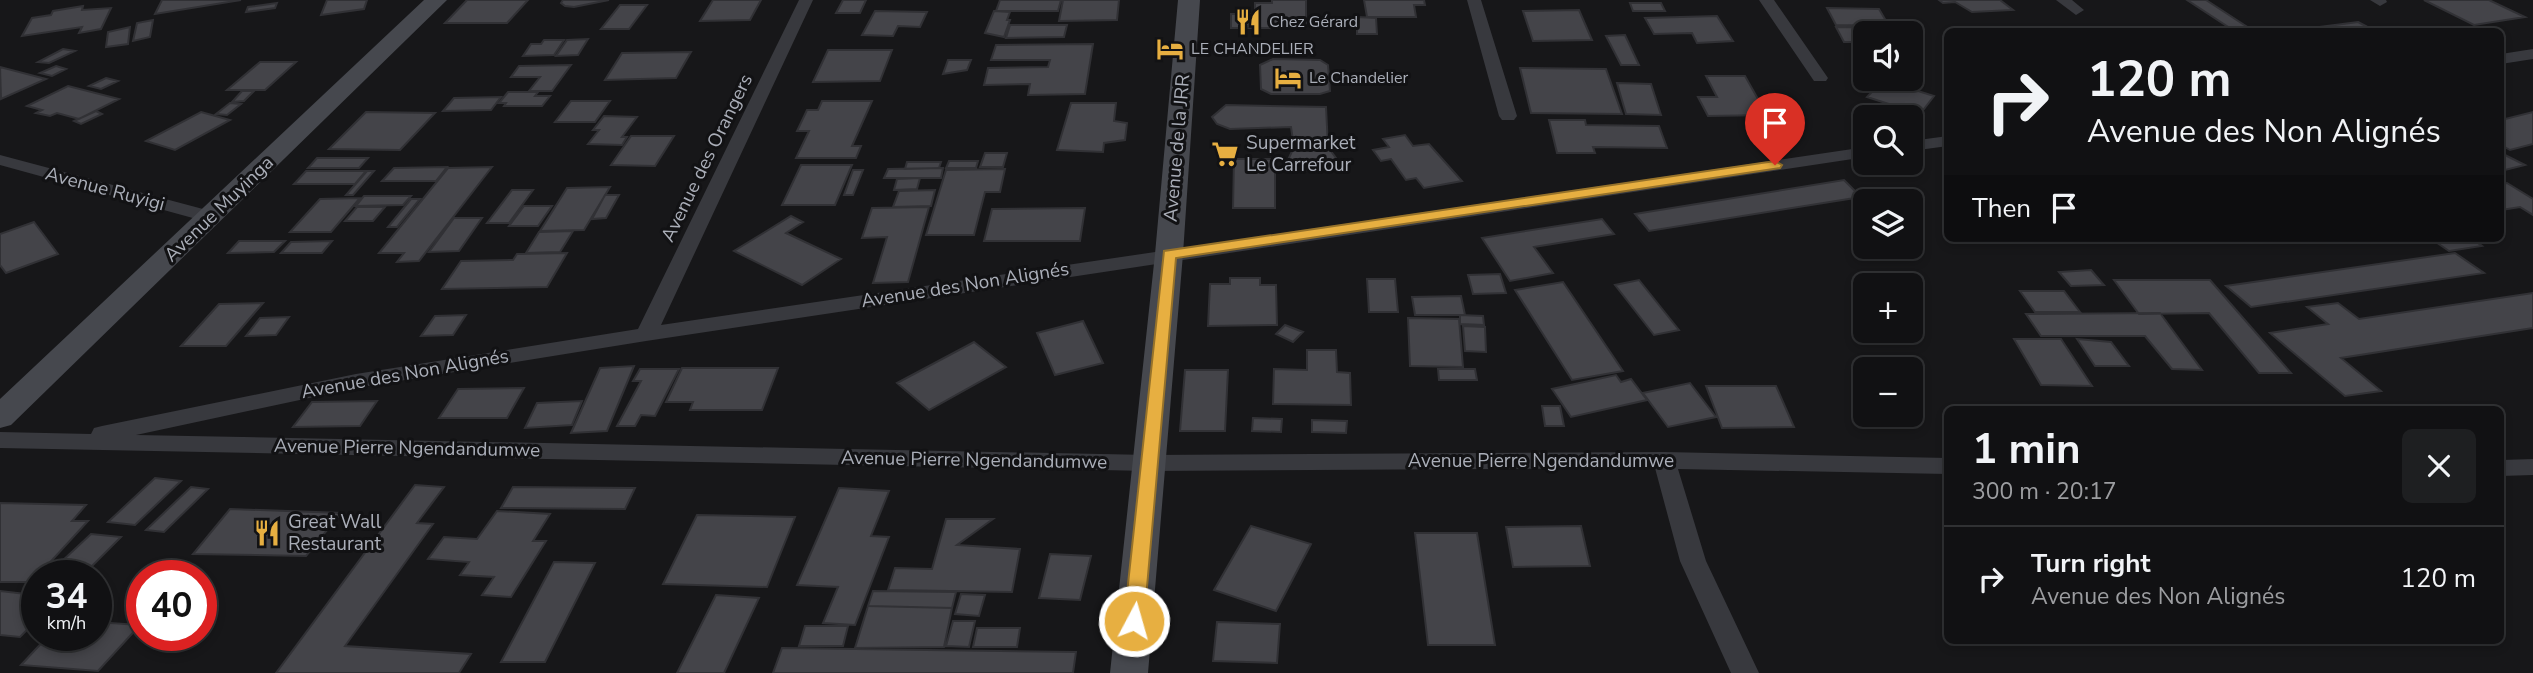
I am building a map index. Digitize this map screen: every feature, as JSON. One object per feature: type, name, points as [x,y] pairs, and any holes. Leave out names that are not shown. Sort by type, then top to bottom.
[{"type":"street","name":"Avenue Muyinga","points":[[0,416],[436,0]]},
{"type":"street","name":"Avenue des Orangers","points":[[646,334],[806,0]]},
{"type":"street","name":"Avenue de la JRR","points":[[1129,673],[1169,254],[1189,0]]},
{"type":"street","points":[[1474,0],[1508,116]]},
{"type":"street","points":[[1766,0],[1820,78]]},
{"type":"street","points":[[2063,0],[2076,10]]},
{"type":"street","points":[[2504,59],[2533,54]]},
{"type":"street","points":[[1923,144],[1944,142]]},
{"type":"street","name":"Avenue des Non Alignés","points":[[68,441],[356,381],[646,334],[1853,154]]},
{"type":"street","name":"Avenue Ruyigi","points":[[0,160],[211,217]]},
{"type":"street","name":"Avenue Pierre Ngendandumwe","points":[[0,440],[1149,463],[1664,460],[1944,466]]},
{"type":"street","points":[[1664,460],[1693,561],[1745,673]]},
{"type":"street","points":[[2504,468],[2533,467]]},
{"type":"building","points":[[162,0],[241,0],[155,14]]},
{"type":"building","points":[[327,0],[367,0],[364,9],[321,15]]},
{"type":"building","points":[[467,0],[528,0],[507,23],[445,23]]},
{"type":"building","points":[[563,0],[609,0],[574,7],[565,6],[561,3]]},
{"type":"building","points":[[713,0],[761,0],[750,20],[700,21]]},
{"type":"building","points":[[843,0],[866,0],[860,13],[836,13]]},
{"type":"building","points":[[1000,0],[1061,0],[1058,11],[996,11]]},
{"type":"building","points":[[1063,0],[1119,0],[1117,20],[1059,21]]},
{"type":"building","points":[[1272,0],[1306,0],[1306,28],[1231,28],[1231,14],[1255,14],[1255,3],[1272,3]]},
{"type":"building","points":[[1364,0],[1424,0],[1425,5],[1414,5],[1416,17],[1367,17]]},
{"type":"building","points":[[1939,0],[2000,0],[2013,10],[1972,12],[1955,2],[1943,3]]},
{"type":"building","points":[[2187,0],[2206,0],[2249,28],[2230,28]]},
{"type":"building","points":[[2424,0],[2489,0],[2525,17],[2474,25]]},
{"type":"building","points":[[277,3],[275,8],[246,12],[248,7]]},
{"type":"building","points":[[1630,3],[1661,3],[1665,11],[1633,11]]},
{"type":"building","points":[[620,5],[647,5],[629,29],[601,29]]},
{"type":"building","points":[[83,6],[82,10],[111,8],[101,29],[79,33],[82,27],[22,36],[32,18]]},
{"type":"building","points":[[1827,8],[1879,9],[1886,21],[1853,21],[1853,25],[1836,25]]},
{"type":"building","points":[[1579,10],[1592,40],[1533,41],[1523,11]]},
{"type":"building","points":[[875,11],[927,12],[920,27],[898,26],[893,36],[862,35]]},
{"type":"building","points":[[994,11],[1010,12],[1004,37],[985,33]]},
{"type":"building","points":[[1717,16],[1733,41],[1697,43],[1692,33],[1654,34],[1645,18]]},
{"type":"building","points":[[1357,17],[1376,18],[1377,34],[1357,34]]},
{"type":"building","points":[[153,20],[150,37],[133,41],[137,23]]},
{"type":"building","points":[[2358,22],[2369,28],[2322,28]]},
{"type":"building","points":[[1010,25],[1067,25],[1064,37],[1006,38]]},
{"type":"building","points":[[130,27],[128,44],[106,47],[108,32]]},
{"type":"building","points":[[1836,27],[1853,27],[1853,42],[1844,42]]},
{"type":"building","points":[[1625,35],[1639,65],[1621,65],[1606,36]]},
{"type":"building","points":[[588,39],[578,55],[556,56],[567,40]]},
{"type":"building","points":[[544,40],[564,40],[554,55],[523,56],[531,44],[541,44]]},
{"type":"building","points":[[1093,44],[1085,94],[1028,95],[1030,84],[984,85],[988,68],[1048,67],[1050,60],[991,60],[996,45]]},
{"type":"building","points":[[63,49],[75,51],[49,63],[38,62]]},
{"type":"building","points":[[828,50],[892,50],[880,81],[813,82]]},
{"type":"building","points":[[691,52],[676,78],[605,80],[622,53]]},
{"type":"building","points":[[1273,59],[1320,60],[1328,65],[1330,91],[1320,94],[1271,94],[1261,89],[1260,65]]},
{"type":"building","points":[[948,60],[971,60],[967,70],[943,74]]},
{"type":"building","points":[[260,62],[296,62],[265,90],[227,90]]},
{"type":"building","points":[[571,65],[552,91],[529,91],[540,77],[511,77],[519,66]]},
{"type":"building","points":[[56,66],[66,69],[52,76],[40,73]]},
{"type":"building","points":[[0,67],[46,79],[1,99]]},
{"type":"building","points":[[1520,68],[1606,69],[1622,114],[1531,113]]},
{"type":"building","points":[[1706,76],[1745,76],[1767,115],[1708,116],[1698,97],[1717,97]]},
{"type":"building","points":[[106,78],[118,81],[101,89],[89,86]]},
{"type":"building","points":[[1617,83],[1651,84],[1661,115],[1626,114]]},
{"type":"building","points":[[68,86],[119,99],[79,119],[57,113],[50,116],[36,113],[42,110],[27,106]]},
{"type":"building","points":[[242,91],[254,91],[244,101],[232,102]]},
{"type":"building","points":[[1873,91],[1918,91],[1934,96],[1923,110],[1923,105],[1892,105],[1867,97]]},
{"type":"building","points":[[508,92],[538,92],[535,96],[550,96],[542,106],[504,106],[506,103],[499,103]]},
{"type":"building","points":[[501,97],[491,110],[443,111],[454,98]]},
{"type":"building","points":[[571,101],[610,101],[595,122],[555,122]]},
{"type":"building","points":[[822,101],[872,101],[852,146],[861,146],[856,158],[796,158],[809,131],[797,131],[807,110],[818,110]]},
{"type":"building","points":[[230,103],[241,104],[227,115],[216,114]]},
{"type":"building","points":[[1071,103],[1116,103],[1114,121],[1127,123],[1125,140],[1104,143],[1103,152],[1057,150]]},
{"type":"building","points":[[1226,105],[1326,107],[1328,147],[1336,158],[1331,167],[1310,171],[1299,169],[1288,160],[1294,147],[1291,127],[1230,129],[1217,124],[1212,117]]},
{"type":"building","points":[[96,111],[102,114],[81,124],[74,121]]},
{"type":"building","points":[[201,112],[230,120],[175,150],[146,141]]},
{"type":"building","points":[[366,112],[435,113],[400,150],[329,149]]},
{"type":"building","points":[[2533,112],[2533,144],[2510,150],[2504,147],[2504,119]]},
{"type":"building","points":[[604,116],[637,117],[622,137],[627,137],[622,145],[588,144],[599,130],[593,130]]},
{"type":"building","points":[[1549,120],[1585,120],[1586,125],[1659,126],[1667,148],[1593,147],[1595,153],[1557,153]]},
{"type":"building","points":[[1405,135],[1413,146],[1429,144],[1462,181],[1424,188],[1416,178],[1406,180],[1391,159],[1381,161],[1373,150],[1389,147],[1383,139]]},
{"type":"building","points":[[631,136],[674,136],[655,166],[611,165]]},
{"type":"building","points":[[985,153],[1007,153],[1003,167],[980,167]]},
{"type":"building","points":[[2504,154],[2525,165],[2504,170]]},
{"type":"building","points":[[317,158],[368,158],[359,168],[308,168]]},
{"type":"building","points":[[1234,159],[1275,159],[1275,208],[1233,208]]},
{"type":"building","points":[[949,161],[978,161],[976,168],[946,168]]},
{"type":"building","points":[[907,162],[941,162],[939,168],[905,169]]},
{"type":"building","points":[[801,165],[852,165],[835,205],[782,205]]},
{"type":"building","points":[[447,167],[436,181],[382,181],[394,168]]},
{"type":"building","points":[[492,167],[419,261],[397,262],[404,253],[379,253],[448,168]]},
{"type":"building","points":[[943,168],[941,178],[884,178],[888,169]]},
{"type":"building","points":[[1005,169],[1000,192],[985,192],[974,235],[926,235],[946,170]]},
{"type":"building","points":[[853,170],[863,170],[853,195],[844,195]]},
{"type":"building","points":[[306,171],[366,171],[355,184],[294,184]]},
{"type":"building","points":[[367,171],[374,171],[353,195],[346,195]]},
{"type":"building","points":[[920,178],[917,189],[894,190],[897,179]]},
{"type":"building","points":[[1844,180],[1853,189],[1853,198],[1649,231],[1635,214]]},
{"type":"building","points":[[2504,184],[2533,199],[2533,215],[2520,207],[2504,210]]},
{"type":"building","points":[[610,187],[584,230],[540,231],[567,188]]},
{"type":"building","points":[[512,190],[533,190],[509,223],[487,223]]},
{"type":"building","points":[[935,190],[931,206],[893,207],[899,191]]},
{"type":"building","points":[[605,195],[619,195],[606,218],[592,219]]},
{"type":"building","points":[[364,196],[411,196],[403,205],[356,206]]},
{"type":"building","points":[[360,198],[331,232],[290,232],[320,199]]},
{"type":"building","points":[[411,199],[420,199],[397,227],[388,227]]},
{"type":"building","points":[[524,206],[552,206],[538,226],[509,226]]},
{"type":"building","points":[[357,207],[385,207],[373,221],[345,221]]},
{"type":"building","points":[[929,207],[908,282],[873,283],[887,237],[862,238],[872,208]]},
{"type":"building","points":[[1085,208],[1080,241],[984,241],[992,209]]},
{"type":"building","points":[[791,216],[803,222],[786,233],[841,259],[802,285],[734,251]]},
{"type":"building","points":[[454,218],[482,218],[459,251],[429,252]]},
{"type":"building","points":[[1602,219],[1614,234],[1534,247],[1553,273],[1510,281],[1482,238]]},
{"type":"building","points":[[34,222],[58,254],[6,273],[0,265],[0,234]]},
{"type":"building","points":[[573,231],[560,252],[526,253],[539,232]]},
{"type":"building","points":[[239,241],[285,241],[274,252],[228,253]]},
{"type":"building","points":[[332,241],[322,253],[281,253],[291,242]]},
{"type":"building","points":[[2436,242],[2476,242],[2482,246],[2449,251]]},
{"type":"building","points":[[567,253],[547,287],[442,289],[461,261],[513,260],[517,254]]},
{"type":"building","points":[[2455,253],[2484,273],[2251,307],[2226,286]]},
{"type":"building","points":[[2091,270],[2104,285],[2071,286],[2059,272]]},
{"type":"building","points":[[1500,274],[1506,293],[1473,294],[1468,275]]},
{"type":"building","points":[[1230,278],[1260,278],[1260,285],[1276,285],[1277,325],[1208,326],[1210,284],[1230,284]]},
{"type":"building","points":[[1367,279],[1395,279],[1398,312],[1369,312]]},
{"type":"building","points":[[1639,280],[1679,330],[1654,335],[1615,285]]},
{"type":"building","points":[[2114,280],[2210,280],[2291,373],[2259,373],[2209,313],[2139,314]]},
{"type":"building","points":[[1563,282],[1623,371],[1572,380],[1515,290]]},
{"type":"building","points":[[2020,291],[2064,291],[2080,312],[2035,312]]},
{"type":"building","points":[[2533,293],[2533,328],[2341,358],[2381,391],[2345,396],[2270,333],[2328,324],[2307,307],[2338,303],[2359,319]]},
{"type":"building","points":[[1461,296],[1465,315],[1415,315],[1412,297]]},
{"type":"building","points":[[263,303],[226,346],[181,346],[219,304]]},
{"type":"building","points":[[2160,313],[2202,370],[2172,369],[2145,336],[2041,336],[2026,314]]},
{"type":"building","points":[[466,315],[453,335],[421,336],[435,316]]},
{"type":"building","points":[[1460,315],[1483,316],[1484,325],[1460,324]]},
{"type":"building","points":[[289,317],[276,335],[246,336],[260,318]]},
{"type":"building","points":[[1408,318],[1459,319],[1463,367],[1410,366]]},
{"type":"building","points":[[1083,321],[1103,363],[1055,375],[1037,333]]},
{"type":"building","points":[[1285,325],[1303,332],[1293,342],[1276,334]]},
{"type":"building","points":[[1463,326],[1485,327],[1486,352],[1465,351]]},
{"type":"building","points":[[2014,339],[2061,339],[2092,386],[2041,385]]},
{"type":"building","points":[[2077,339],[2111,342],[2129,366],[2095,366]]},
{"type":"building","points":[[974,342],[1006,367],[929,410],[897,383]]},
{"type":"building","points":[[1307,350],[1336,350],[1337,372],[1350,373],[1351,405],[1273,404],[1274,369],[1307,370]]},
{"type":"building","points":[[634,366],[607,431],[571,433],[600,368]]},
{"type":"building","points":[[682,368],[778,368],[762,410],[690,410],[693,402],[666,402]]},
{"type":"building","points":[[640,369],[679,369],[655,416],[641,415],[635,426],[617,426],[641,381],[633,381]]},
{"type":"building","points":[[1438,369],[1475,369],[1477,380],[1439,380]]},
{"type":"building","points":[[1185,370],[1228,370],[1225,431],[1180,431]]},
{"type":"building","points":[[1616,375],[1621,382],[1631,379],[1647,400],[1571,417],[1552,389]]},
{"type":"building","points":[[1690,383],[1716,417],[1668,427],[1643,393]]},
{"type":"building","points":[[1706,386],[1776,386],[1794,427],[1722,428]]},
{"type":"building","points":[[524,388],[507,418],[439,418],[458,389]]},
{"type":"building","points":[[377,401],[360,426],[293,427],[312,402]]},
{"type":"building","points":[[582,401],[572,425],[525,428],[537,403]]},
{"type":"building","points":[[1542,406],[1560,406],[1564,426],[1545,426]]},
{"type":"building","points":[[1253,418],[1282,419],[1281,432],[1252,431]]},
{"type":"building","points":[[1312,420],[1347,421],[1346,433],[1312,432]]},
{"type":"building","points":[[155,478],[181,481],[135,525],[108,522]]},
{"type":"building","points":[[415,485],[444,487],[417,523],[433,524],[345,646],[471,654],[459,673],[276,673]]},
{"type":"building","points":[[191,487],[208,489],[164,532],[146,530]]},
{"type":"building","points":[[513,487],[635,488],[625,509],[501,508]]},
{"type":"building","points":[[839,488],[889,491],[871,536],[889,537],[855,625],[823,623],[838,587],[797,585]]},
{"type":"building","points":[[0,503],[86,505],[72,521],[88,521],[52,560],[21,560],[21,582],[0,582]]},
{"type":"building","name":"Great Wall Restaurant","points":[[230,509],[341,513],[306,556],[193,554]]},
{"type":"building","points":[[497,511],[550,514],[533,541],[546,541],[511,597],[482,595],[494,577],[460,575],[469,562],[428,559],[444,537],[477,539]]},
{"type":"building","points":[[697,515],[795,517],[767,587],[663,584]]},
{"type":"building","points":[[946,519],[993,519],[957,545],[1020,549],[1012,592],[888,590],[895,568],[932,569]]},
{"type":"building","points":[[1251,526],[1311,544],[1276,611],[1214,590]]},
{"type":"building","points":[[1581,526],[1590,566],[1513,567],[1506,527]]},
{"type":"building","points":[[1415,533],[1477,533],[1495,645],[1428,645]]},
{"type":"building","points":[[91,534],[121,537],[98,560],[63,560]]},
{"type":"building","points":[[1050,554],[1091,556],[1080,600],[1039,598]]},
{"type":"building","points":[[554,562],[595,563],[545,662],[501,662]]},
{"type":"building","points":[[0,591],[21,593],[20,637],[0,635]]},
{"type":"building","points":[[873,591],[956,592],[952,608],[868,606]]},
{"type":"building","points":[[961,594],[985,595],[979,616],[955,614]]},
{"type":"building","points":[[716,595],[759,598],[724,673],[677,673]]},
{"type":"building","points":[[868,606],[952,608],[944,647],[855,648]]},
{"type":"building","points":[[953,621],[975,621],[969,647],[946,646]]},
{"type":"building","points":[[1217,622],[1280,624],[1277,663],[1213,661]]},
{"type":"building","points":[[112,623],[126,624],[126,640],[98,671],[21,665],[34,651],[112,651]]},
{"type":"building","points":[[805,626],[848,626],[843,646],[799,646]]},
{"type":"building","points":[[977,628],[1020,628],[1017,647],[973,647]]},
{"type":"building","points":[[782,648],[1076,652],[1073,673],[773,673]]},
{"type":"place","name":"Chez Gérard","points":[[1248,22]]},
{"type":"place","name":"LE CHANDELIER","points":[[1170,49]]},
{"type":"place","name":"Le Chandelier","points":[[1288,78]]},
{"type":"place","name":"Supermarket Le Carrefour","points":[[1225,154]]},
{"type":"place","name":"Great Wall Restaurant","points":[[267,533]]},
{"type":"route","points":[[1134,621],[1169,254],[1775,165]]}]
